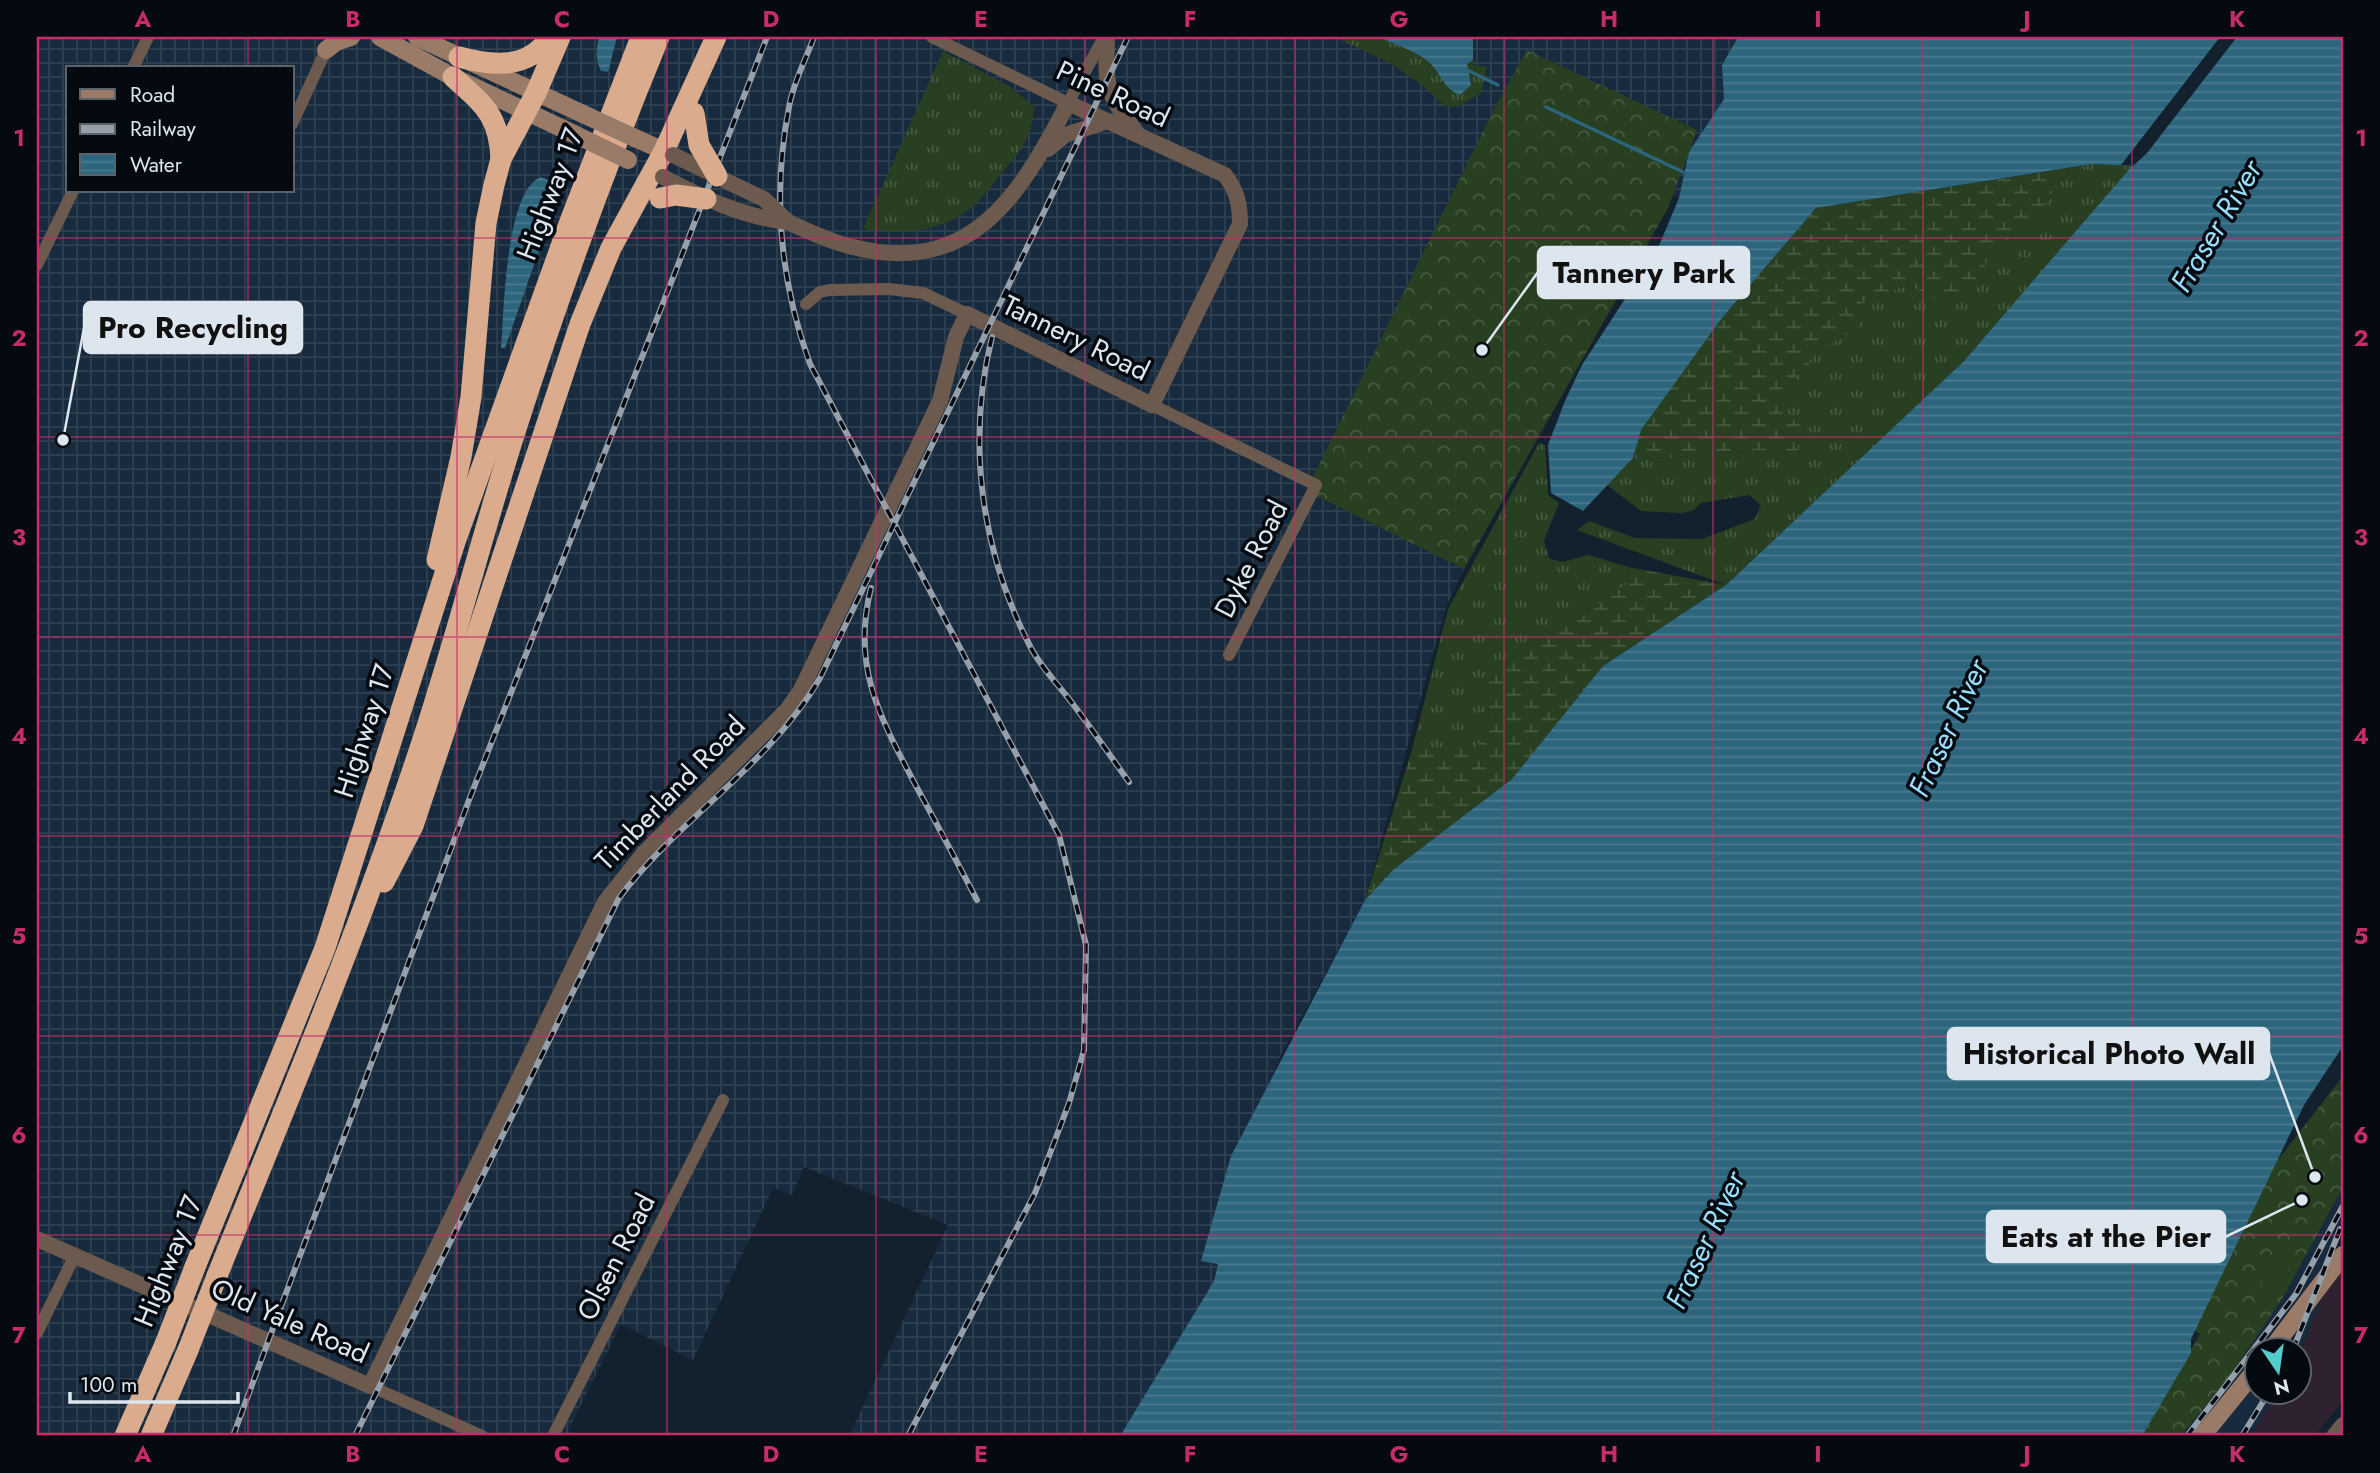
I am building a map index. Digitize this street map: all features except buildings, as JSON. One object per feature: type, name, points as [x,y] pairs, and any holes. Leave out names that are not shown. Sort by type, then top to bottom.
[{"type":"highway","points":[[456,67],[517,62],[537,51],[550,37]]},
{"type":"highway","points":[[422,642],[442,533],[461,457],[475,369],[486,223],[502,159],[560,37]]},
{"type":"highway","name":"Highway 17","points":[[125,1436],[166,1342],[325,948],[422,642],[524,345],[641,37]]},
{"type":"highway","name":"Highway 17","points":[[151,1436],[323,1020],[423,739],[514,434],[579,237],[659,37]]},
{"type":"highway","points":[[346,956],[413,826],[559,382],[611,248],[669,153],[716,37]]},
{"type":"highway","points":[[456,67],[492,115],[499,129],[502,159]]},
{"type":"highway","points":[[694,88],[694,113],[699,145],[717,176]]},
{"type":"highway","points":[[611,248],[632,218],[651,202],[676,195],[706,199]]},
{"type":"main road","points":[[328,44],[351,37]]},
{"type":"main road","points":[[365,37],[383,39],[456,67],[531,102],[574,134],[657,174]]},
{"type":"main road","points":[[417,37],[456,67]]},
{"type":"main road","points":[[531,102],[583,114],[669,153]]},
{"type":"main road","points":[[2282,1336],[2343,1255]]},
{"type":"main road","points":[[2202,1436],[2244,1384]]},
{"type":"street","points":[[134,66],[148,37]]},
{"type":"street","name":"Pine Road","points":[[932,37],[1225,175],[1238,198],[1240,224],[1152,405]]},
{"type":"street","points":[[657,174],[706,199],[758,219],[788,222],[825,238],[876,252],[904,254],[933,249],[961,238],[986,223],[1008,203],[1041,155],[1105,37]]},
{"type":"street","points":[[1105,37],[1106,82],[1113,101],[1138,134]]},
{"type":"street","points":[[294,120],[328,44]]},
{"type":"street","points":[[1041,155],[1065,135],[1108,121]]},
{"type":"street","points":[[669,153],[764,199],[788,222]]},
{"type":"street","points":[[37,265],[73,192]]},
{"type":"street","name":"Tannery Road","points":[[806,304],[820,292],[829,290],[907,290],[923,293],[1316,485]]},
{"type":"street","name":"Timberland Road","points":[[370,1385],[605,902],[636,861],[787,710],[801,690],[889,513],[940,401],[956,337],[967,314]]},
{"type":"street","name":"Dyke Road","points":[[1229,655],[1316,485]]},
{"type":"street","name":"Olsen Road","points":[[553,1436],[723,1100]]},
{"type":"street","name":"Old Yale Road","points":[[37,1239],[482,1436]]},
{"type":"street","points":[[37,1333],[75,1255]]},
{"type":"street","points":[[2334,1436],[2343,1425]]},
{"type":"shaded area","points":[[37,37],[1738,37],[1722,65],[1724,99],[1689,153],[1679,198],[1513,110],[1306,491],[1464,569],[1446,607],[1365,900],[1281,1055],[1201,1260],[1218,1264],[1214,1281],[1120,1436],[849,1436],[948,1225],[804,1167],[792,1195],[773,1188],[693,1360],[621,1324],[568,1431],[578,1436],[37,1436]]},
{"type":"shaded area","points":[[2343,1187],[2343,1231],[2334,1251],[2269,1336],[2257,1336],[2282,1299]]},
{"type":"shaded area","points":[[2343,1267],[2343,1400],[2315,1436],[2251,1436],[2269,1406],[2314,1406],[2314,1336],[2307,1336],[2321,1299]]},
{"type":"shaded area","points":[[2321,1299],[2307,1336],[2292,1336]]},
{"type":"shaded area","points":[[2244,1355],[2244,1369],[2193,1436],[2181,1436]]},
{"type":"shaded area","points":[[2244,1397],[2244,1406],[2269,1406],[2251,1436],[2214,1436]]},
{"type":"green space","points":[[1335,37],[1473,37],[1473,65],[1487,67],[1481,93],[1458,107],[1444,106],[1423,86],[1392,64]]},
{"type":"green space","points":[[1527,50],[1697,130],[1668,208],[1464,569],[1306,491],[1497,103]]},
{"type":"green space","points":[[943,51],[1009,86],[1034,106],[1029,134],[1016,156],[984,196],[958,217],[919,230],[863,229]]},
{"type":"green space","points":[[2092,164],[2133,166],[1964,361],[1726,585],[1577,530],[1589,521],[1635,538],[1702,539],[1755,519],[1761,505],[1749,495],[1701,503],[1694,510],[1682,513],[1641,511],[1607,485],[1633,458],[1645,460],[1756,450],[1797,452],[1782,412],[1781,390],[1808,368],[1811,357],[1859,325],[1859,305],[1906,285],[1944,301],[1969,291],[2000,241],[2029,227],[2069,168]]},
{"type":"green space","points":[[2069,168],[2029,227],[2000,241],[1969,291],[1944,301],[1906,285],[1859,305],[1860,325],[1811,357],[1808,368],[1781,390],[1782,412],[1803,427],[1797,452],[1756,450],[1645,460],[1633,458],[1640,430],[1722,318],[1816,208]]},
{"type":"green space","points":[[1539,443],[1545,445],[1548,495],[1559,503],[1544,540],[1549,558],[1561,562],[1589,555],[1628,567],[1627,584],[1580,618],[1489,672],[1485,701],[1491,726],[1475,749],[1412,750],[1448,609]]},
{"type":"green space","points":[[1628,567],[1726,585],[1603,666],[1512,779],[1394,869],[1365,900],[1412,750],[1476,748],[1491,726],[1485,701],[1488,672],[1580,618],[1627,584]]},
{"type":"green space","points":[[2343,1076],[2343,1187],[2282,1299],[2257,1336],[2244,1336],[2244,1355],[2181,1436],[2142,1436],[2200,1334],[2161,1310]]},
{"type":"green space","points":[[2281,1257],[2293,1263],[2276,1293],[2261,1285],[2270,1267]]},
{"type":"water","points":[[599,37],[617,37],[608,72],[601,71],[598,62]]},
{"type":"water","points":[[1379,37],[1473,37],[1473,60],[1467,64],[1471,85],[1460,95],[1454,92],[1425,59]]},
{"type":"water","name":"Fraser River","points":[[1738,37],[2343,37],[2343,1046],[2304,1105],[2191,1339],[2191,1353],[2142,1436],[1120,1436],[1214,1281],[1218,1264],[1201,1261],[1231,1156],[1365,900],[1394,869],[1512,779],[1603,666],[1726,585],[1964,361],[2132,166],[2092,164],[1816,208],[1722,318],[1641,430],[1633,458],[1583,511],[1551,493],[1548,445],[1582,365],[1658,248],[1679,198],[1689,152],[1724,99],[1722,65]]},
{"type":"water","points":[[541,177],[555,183],[559,193],[505,348],[501,348],[505,283],[513,228],[529,187]]},
{"type":"pier","points":[[2220,37],[2237,37],[2147,153],[2133,166],[2121,165]]},
{"type":"waterway","points":[[1465,69],[1498,85]]},
{"type":"waterway","points":[[1546,107],[1683,172]]},
{"type":"railway","points":[[233,1436],[469,800],[767,37]]},
{"type":"railway","points":[[814,37],[791,98],[781,172],[782,237],[800,333],[810,364],[1059,835],[1086,945],[1084,1050],[1069,1103],[1035,1193],[908,1436]]},
{"type":"railway","points":[[355,1436],[619,898],[669,842],[776,738],[820,678],[1128,37]]},
{"type":"railway","points":[[992,337],[980,416],[980,456],[983,496],[1000,574],[1035,655],[1129,782]]},
{"type":"railway","points":[[871,588],[865,643],[872,691],[891,737],[977,900]]},
{"type":"railway","points":[[2187,1436],[2296,1294],[2343,1206]]},
{"type":"railway","points":[[2298,1336],[2340,1229]]},
{"type":"railway","points":[[2242,1436],[2260,1406]]},
{"type":"place","name":"Tannery Park","points":[[1482,350]]},
{"type":"place","name":"Pro Recycling","points":[[63,440]]},
{"type":"place","name":"Historical Photo Wall","points":[[2315,1177]]},
{"type":"place","name":"Eats at the Pier","points":[[2302,1200]]}]
